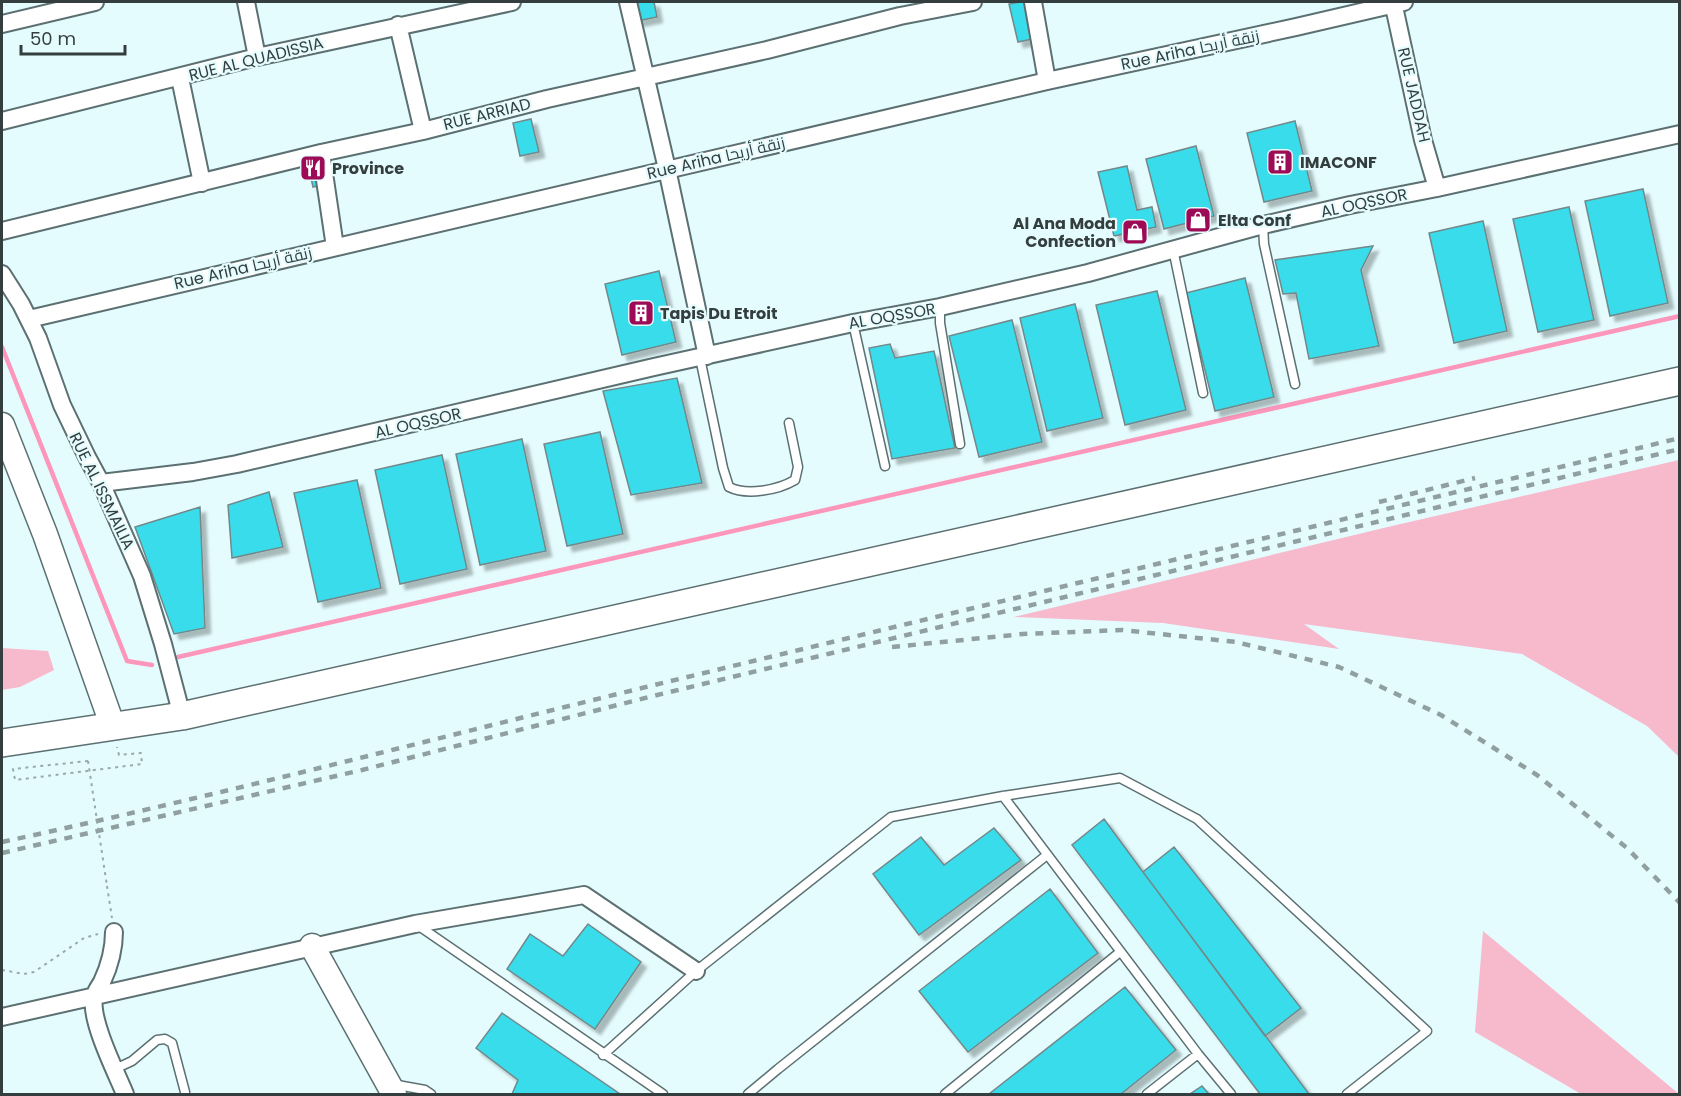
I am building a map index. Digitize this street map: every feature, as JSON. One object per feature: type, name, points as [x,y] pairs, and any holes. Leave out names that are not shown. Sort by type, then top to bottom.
[{"type":"main road","points":[[2,742],[182,716],[1680,381]]},
{"type":"street","points":[[2,24],[95,2]]},
{"type":"street","points":[[246,2],[257,57]]},
{"type":"street","name":"RUE AL QUADISSIA","points":[[2,121],[257,57],[512,2]]},
{"type":"street","points":[[628,2],[667,170],[703,357]]},
{"type":"street","name":"RUE ARRIAD","points":[[2,231],[646,76],[767,50],[899,9],[973,2]]},
{"type":"street","points":[[1033,2],[1047,81]]},
{"type":"street","name":"Rue Ariha زنقة أريحا","points":[[29,319],[1047,81],[1242,39],[1397,2]]},
{"type":"street","name":"RUE JADDAH","points":[[1397,2],[1413,98],[1437,188]]},
{"type":"street","points":[[398,26],[423,131]]},
{"type":"street","points":[[180,78],[202,183]]},
{"type":"street","name":"AL OQSSOR","points":[[102,483],[237,464],[654,367],[853,323],[940,307],[1088,273],[1263,225],[1350,204],[1437,188],[1680,134]]},
{"type":"street","points":[[321,153],[335,247]]},
{"type":"street","name":"RUE AL ISSMAILIA","points":[[2,274],[29,319],[70,423],[102,483],[137,565],[154,610],[182,716]]},
{"type":"street","points":[[2,425],[48,543],[113,727]]},
{"type":"street","points":[[2,1017],[415,924],[584,895],[696,971]]},
{"type":"street","points":[[113,927],[114,945],[103,980],[94,996],[94,1016],[125,1095]]},
{"type":"street","points":[[312,946],[391,1089]]},
{"type":"lane","points":[[1263,225],[1264,244],[1295,384]]},
{"type":"lane","points":[[1173,249],[1203,393]]},
{"type":"lane","points":[[940,307],[940,323],[960,444]]},
{"type":"lane","points":[[853,323],[885,465]]},
{"type":"lane","points":[[703,357],[723,468],[729,487],[746,492],[779,487],[795,480],[798,467],[789,423]]},
{"type":"lane","points":[[603,1055],[696,971],[891,817],[1003,796],[1120,778],[1197,819],[1427,1031],[1347,1095]]},
{"type":"lane","points":[[1003,796],[1231,1095]]},
{"type":"lane","points":[[748,1095],[1047,855]]},
{"type":"lane","points":[[415,924],[663,1095]]},
{"type":"lane","points":[[945,1095],[1120,952]]},
{"type":"lane","points":[[115,1069],[132,1061],[157,1040],[165,1039],[172,1043],[184,1092]]},
{"type":"lane","points":[[1147,1095],[1198,1054]]},
{"type":"lane","points":[[391,1089],[425,1090],[432,1095]]},
{"type":"path","points":[[2,970],[24,974],[34,972],[84,938],[113,927],[107,886],[88,761],[14,769],[15,780],[142,765],[141,753],[118,754]]},
{"type":"shaded area","points":[[1679,460],[1679,757],[1647,726],[1522,654],[1304,624],[1339,649],[1163,623],[1014,617],[1392,526]]},
{"type":"shaded area","points":[[2,648],[48,651],[54,670],[20,687],[2,690]]},
{"type":"shaded area","points":[[1483,931],[1679,1094],[1581,1094],[1475,1032]]},
{"type":"building","points":[[633,2],[654,2],[657,17],[637,21]]},
{"type":"building","points":[[1028,2],[1037,38],[1018,42],[1009,4]]},
{"type":"building","points":[[531,119],[539,152],[520,156],[513,123]]},
{"type":"building","name":"IMACONF","points":[[1295,121],[1312,191],[1264,202],[1247,133]]},
{"type":"building","points":[[1196,146],[1214,216],[1164,229],[1146,159]]},
{"type":"building","points":[[1127,166],[1137,210],[1152,207],[1156,227],[1114,236],[1098,172]]},
{"type":"building","points":[[318,167],[322,185],[313,187],[309,169]]},
{"type":"building","points":[[1643,189],[1668,303],[1610,316],[1585,201]]},
{"type":"building","points":[[1569,207],[1594,320],[1538,332],[1513,219]]},
{"type":"building","points":[[1483,221],[1507,331],[1454,343],[1429,233]]},
{"type":"building","points":[[1373,246],[1361,270],[1379,346],[1309,359],[1296,293],[1283,294],[1275,260]]},
{"type":"building","name":"Tapis Du Etroit","points":[[659,271],[676,342],[622,355],[605,284]]},
{"type":"building","points":[[1245,278],[1274,397],[1215,411],[1186,293]]},
{"type":"building","points":[[1157,291],[1186,410],[1125,425],[1096,305]]},
{"type":"building","points":[[1075,304],[1103,418],[1047,431],[1020,318]]},
{"type":"building","points":[[1012,320],[1042,442],[979,457],[949,336]]},
{"type":"building","points":[[890,344],[895,358],[934,351],[955,448],[892,459],[869,348]]},
{"type":"building","points":[[677,378],[702,483],[631,495],[603,391]]},
{"type":"building","points":[[600,432],[623,534],[567,546],[544,444]]},
{"type":"building","points":[[522,439],[546,551],[480,565],[456,454]]},
{"type":"building","points":[[442,455],[467,569],[400,584],[375,470]]},
{"type":"building","points":[[357,480],[381,588],[318,602],[294,493]]},
{"type":"building","points":[[269,492],[283,547],[232,558],[228,505]]},
{"type":"building","points":[[200,507],[205,628],[174,634],[135,527]]},
{"type":"building","points":[[1104,819],[1309,1094],[1260,1094],[1072,845]]},
{"type":"building","points":[[994,828],[1021,860],[919,935],[873,874],[921,837],[944,865]]},
{"type":"building","points":[[1174,847],[1301,1008],[1265,1036],[1143,872]]},
{"type":"building","points":[[1050,889],[1098,953],[968,1052],[919,991]]},
{"type":"building","points":[[588,924],[641,962],[595,1029],[507,969],[530,934],[563,956]]},
{"type":"building","points":[[1125,987],[1176,1050],[1121,1094],[989,1094]]},
{"type":"building","points":[[502,1013],[620,1094],[512,1094],[518,1080],[476,1048]]},
{"type":"building","points":[[1202,1086],[1209,1094],[1190,1094]]},
{"type":"waterway","points":[[178,657],[1680,316]]},
{"type":"waterway","points":[[2,347],[127,661],[152,665]]},
{"type":"railway","points":[[2,842],[242,787],[642,688],[1680,438]]},
{"type":"railway","points":[[2,853],[362,770],[649,697],[1680,449]]},
{"type":"railway","points":[[1379,502],[1475,478]]},
{"type":"railway","points":[[892,647],[1023,634],[1122,630],[1236,642],[1339,667],[1441,715],[1537,775],[1627,848],[1680,903]]},
{"type":"place","name":"IMACONF","points":[[1280,162]]},
{"type":"place","name":"Province","points":[[313,168]]},
{"type":"place","name":"Elta Conf","points":[[1198,220]]},
{"type":"place","name":"Al Ana Moda Confection","points":[[1135,232]]},
{"type":"place","name":"Tapis Du Etroit","points":[[641,313]]}]
